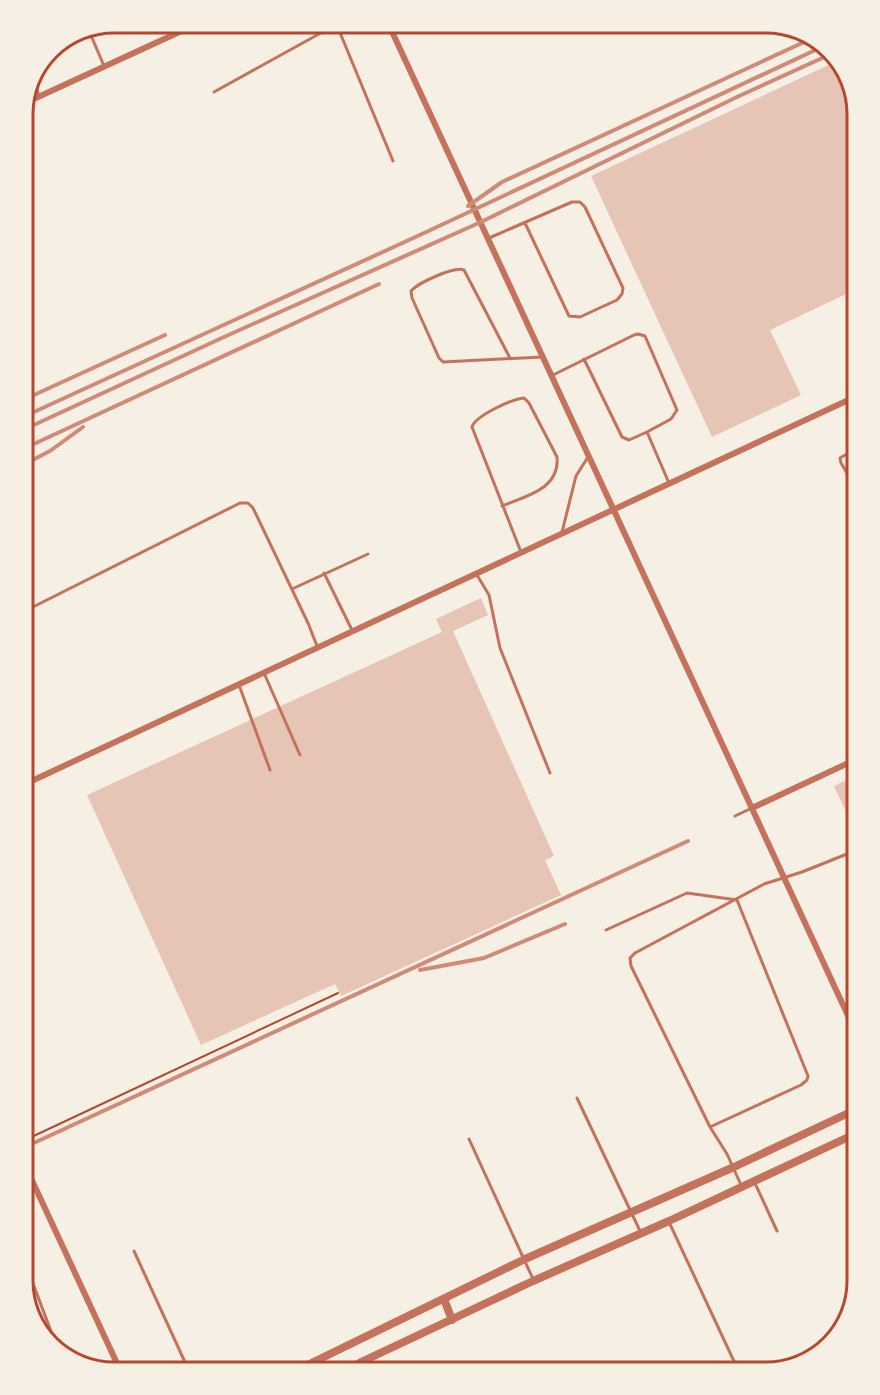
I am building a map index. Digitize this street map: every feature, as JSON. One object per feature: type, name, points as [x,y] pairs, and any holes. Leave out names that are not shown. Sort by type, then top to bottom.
[{"type":"street","points":[[35,99],[175,33]]},
{"type":"street","points":[[393,33],[847,1012]]},
{"type":"street","points":[[33,780],[847,401]]},
{"type":"street","points":[[752,808],[847,764]]},
{"type":"street","points":[[314,1362],[525,1259],[734,1167],[847,1114]]},
{"type":"street","points":[[362,1362],[847,1138]]},
{"type":"street","points":[[33,1184],[116,1362]]},
{"type":"street","points":[[444,1299],[452,1320]]},
{"type":"lane","points":[[214,92],[318,33]]},
{"type":"lane","points":[[340,33],[393,161]]},
{"type":"lane","points":[[92,37],[104,66]]},
{"type":"lane","points":[[37,90],[39,97]]},
{"type":"lane","points":[[489,238],[572,202],[580,202],[623,288],[622,294],[617,300],[580,317],[569,316],[525,223]]},
{"type":"lane","points":[[510,358],[464,270],[454,269],[413,288],[411,298],[443,362],[542,357]]},
{"type":"lane","points":[[551,376],[584,359],[634,335],[645,336],[677,410],[671,419],[647,432],[629,440],[622,437],[584,359]]},
{"type":"lane","points":[[502,506],[543,489],[556,473],[558,464],[557,457],[530,403],[524,398],[517,399],[478,418],[473,424],[473,431],[502,506],[521,553]]},
{"type":"lane","points":[[647,432],[669,484]]},
{"type":"lane","points":[[847,453],[841,456],[840,460],[847,472]]},
{"type":"lane","points":[[561,534],[576,476],[589,456]]},
{"type":"lane","points":[[33,607],[244,502],[253,508],[318,648]]},
{"type":"lane","points":[[292,589],[368,554]]},
{"type":"lane","points":[[324,573],[353,631]]},
{"type":"lane","points":[[476,574],[489,595],[500,648],[550,773]]},
{"type":"lane","points":[[264,673],[300,755]]},
{"type":"lane","points":[[238,685],[270,770]]},
{"type":"lane","points":[[735,816],[752,808]]},
{"type":"lane","points":[[742,1186],[734,1167],[710,1127],[630,958],[635,953],[764,884],[784,879],[847,854]]},
{"type":"lane","points":[[606,930],[687,893],[737,900]]},
{"type":"lane","points":[[710,1127],[801,1085],[808,1076],[737,900]]},
{"type":"lane","points":[[577,1098],[640,1233]]},
{"type":"lane","points":[[470,1139],[533,1281]]},
{"type":"lane","points":[[753,1181],[777,1231]]},
{"type":"lane","points":[[669,1221],[734,1362]]},
{"type":"lane","points":[[134,1251],[184,1362]]},
{"type":"lane","points":[[34,1288],[51,1331]]},
{"type":"path","points":[[33,1136],[338,993]]},
{"type":"building","points":[[830,64],[839,78],[847,114],[847,294],[770,330],[801,395],[712,437],[591,176]]},
{"type":"building","points":[[481,598],[488,615],[453,631],[554,856],[545,860],[561,895],[341,996],[335,984],[201,1045],[87,795],[442,632],[436,619]]},
{"type":"building","points":[[847,780],[847,814],[834,786]]},
{"type":"railway","points":[[468,206],[502,182],[804,42]]},
{"type":"railway","points":[[33,412],[815,50]]},
{"type":"railway","points":[[33,425],[481,222],[823,57]]},
{"type":"railway","points":[[33,444],[379,284]]},
{"type":"railway","points":[[33,395],[165,335]]},
{"type":"railway","points":[[33,460],[50,451],[83,427]]},
{"type":"railway","points":[[33,1143],[688,841]]},
{"type":"railway","points":[[420,970],[484,958],[565,924]]}]
